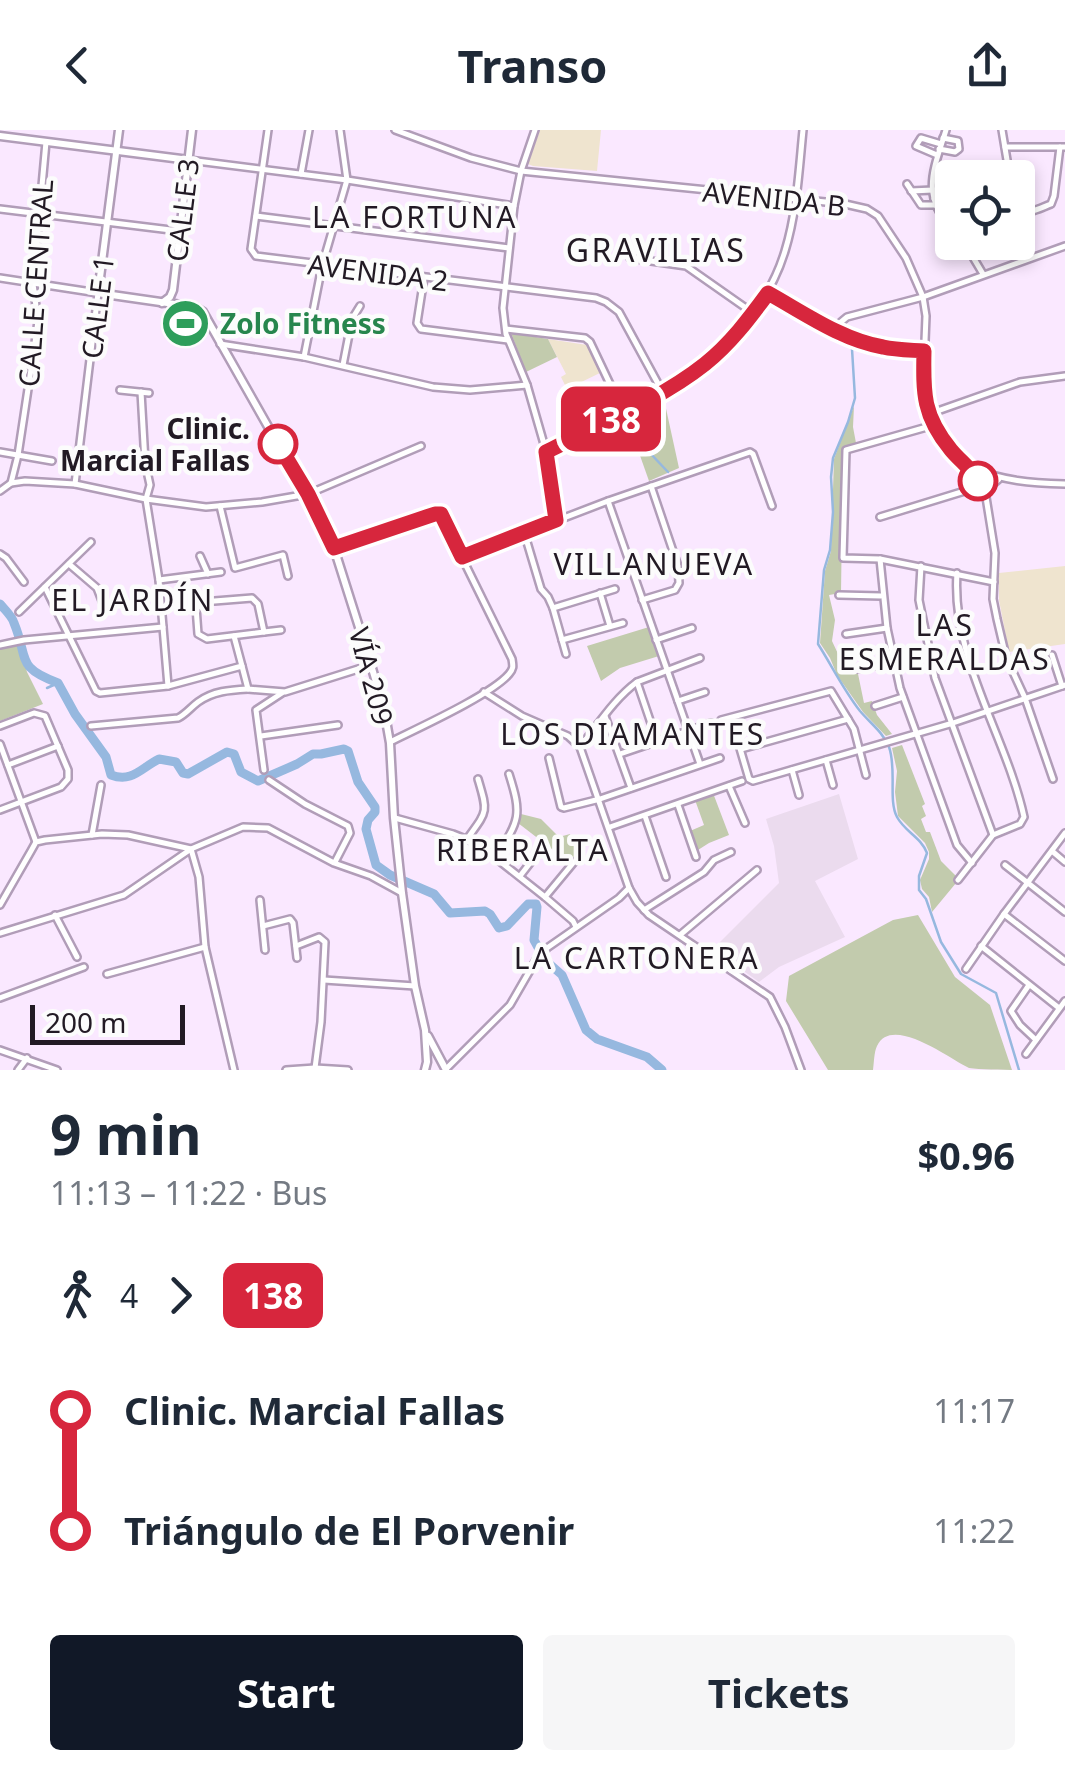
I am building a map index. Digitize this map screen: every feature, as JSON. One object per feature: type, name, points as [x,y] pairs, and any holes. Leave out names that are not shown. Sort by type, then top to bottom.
[{"type":"main road","name":"CALLE 1","points":[[98,292],[119,130]]},
{"type":"main road","name":"CALLE 3","points":[[172,290],[192,130]]},
{"type":"main road","points":[[0,136],[189,160]]},
{"type":"main road","points":[[161,304],[172,290]]},
{"type":"main road","points":[[172,290],[189,307]]},
{"type":"main road","points":[[98,292],[189,307]]},
{"type":"main road","name":"VÍA 209","points":[[189,307],[206,315],[308,494],[334,548],[371,666],[390,742],[402,891],[415,986],[426,1030],[426,1068]]},
{"type":"main road","points":[[426,1030],[446,1070]]},
{"type":"main road","points":[[426,1068],[438,1063],[446,1070]]},
{"type":"street","points":[[268,130],[256,216],[509,248]]},
{"type":"street","points":[[301,174],[309,130]]},
{"type":"street","points":[[304,357],[322,266],[347,180],[340,130]]},
{"type":"street","name":"AVENIDA B","points":[[394,130],[470,158],[521,171],[854,206],[875,213],[906,258],[923,297],[923,391],[929,414],[983,488],[995,553],[993,598],[1006,657],[1053,778]]},
{"type":"street","points":[[534,130],[514,206],[504,287],[506,330],[528,385],[546,452],[556,520]]},
{"type":"street","points":[[546,452],[662,392],[706,364],[754,313],[768,293],[785,252],[796,200],[803,130]]},
{"type":"street","points":[[906,184],[921,205],[935,202],[932,171],[946,130]]},
{"type":"street","points":[[1002,130],[1007,160]]},
{"type":"street","name":"CALLE CENTRAL","points":[[11,483],[36,343],[33,284],[46,142]]},
{"type":"street","points":[[1005,147],[1063,147],[1054,196],[1050,204],[1035,210]]},
{"type":"street","points":[[189,160],[514,206]]},
{"type":"street","points":[[911,192],[933,190]]},
{"type":"street","points":[[0,210],[179,232]]},
{"type":"street","name":"AVENIDA 2","points":[[256,216],[251,249],[259,257],[586,296],[606,302],[619,312],[662,392]]},
{"type":"street","points":[[836,331],[847,316],[923,297],[1065,246]]},
{"type":"street","points":[[630,258],[686,266],[754,313]]},
{"type":"street","points":[[975,260],[984,275]]},
{"type":"street","points":[[0,278],[98,292]]},
{"type":"street","points":[[424,278],[417,323],[423,330],[508,340]]},
{"type":"street","name":"CALLE 1","points":[[76,484],[98,292]]},
{"type":"street","points":[[768,293],[860,341],[884,348],[924,351]]},
{"type":"street","points":[[342,366],[352,320],[360,306]]},
{"type":"street","points":[[506,330],[585,338],[619,403]]},
{"type":"street","points":[[220,344],[304,357],[455,389],[528,385]]},
{"type":"street","points":[[929,414],[1020,382],[1065,376]]},
{"type":"street","points":[[120,390],[149,393]]},
{"type":"street","points":[[140,392],[149,480],[146,499],[159,580],[168,686]]},
{"type":"street","points":[[934,425],[846,450],[844,558],[880,559],[994,582]]},
{"type":"street","points":[[0,490],[25,481],[76,484],[146,499],[220,506],[308,494],[421,446]]},
{"type":"street","points":[[0,452],[52,460]]},
{"type":"street","points":[[462,557],[750,452],[772,506]]},
{"type":"street","points":[[971,468],[1021,483],[1065,484]]},
{"type":"street","points":[[880,516],[983,488],[1000,479]]},
{"type":"street","points":[[642,600],[675,590],[680,579],[651,486]]},
{"type":"street","points":[[608,501],[700,764]]},
{"type":"street","points":[[220,506],[235,568],[283,555],[288,576]]},
{"type":"street","points":[[334,548],[441,514],[512,658],[510,673],[484,692],[390,742]]},
{"type":"street","points":[[524,532],[566,654]]},
{"type":"street","points":[[19,612],[91,542]]},
{"type":"street","points":[[0,554],[24,582]]},
{"type":"street","points":[[200,556],[208,574]]},
{"type":"street","points":[[880,559],[887,628],[903,697],[957,845],[972,862]]},
{"type":"street","points":[[68,564],[97,588],[104,606]]},
{"type":"street","points":[[920,566],[919,600],[935,678],[993,835]]},
{"type":"street","points":[[159,580],[221,572]]},
{"type":"street","points":[[957,573],[957,608],[968,657],[1024,814],[1020,824],[993,835],[958,880]]},
{"type":"street","points":[[45,587],[100,693],[168,686],[242,666]]},
{"type":"street","points":[[553,608],[615,589]]},
{"type":"street","points":[[600,593],[610,626]]},
{"type":"street","points":[[839,595],[882,596]]},
{"type":"street","points":[[264,632],[256,600],[202,602],[196,608],[198,634],[206,639],[281,630]]},
{"type":"street","points":[[562,640],[623,623]]},
{"type":"street","points":[[0,645],[164,627]]},
{"type":"street","points":[[656,640],[692,628]]},
{"type":"street","points":[[846,634],[887,628]]},
{"type":"street","points":[[234,636],[248,689]]},
{"type":"street","points":[[731,718],[751,781],[918,734],[1064,685],[1052,656]]},
{"type":"street","points":[[580,748],[619,697],[637,682],[700,658]]},
{"type":"street","points":[[858,669],[894,662]]},
{"type":"street","points":[[264,770],[256,710],[285,692],[371,666]]},
{"type":"street","points":[[637,682],[657,741]]},
{"type":"street","points":[[91,726],[178,718],[221,691],[285,692]]},
{"type":"street","points":[[721,720],[831,691],[854,730],[866,774]]},
{"type":"street","points":[[484,692],[522,716],[568,736],[580,748],[637,902],[770,997],[801,1070]]},
{"type":"street","points":[[678,701],[705,692]]},
{"type":"street","points":[[875,706],[903,697]]},
{"type":"street","points":[[0,726],[41,713],[68,770],[65,783],[0,810]]},
{"type":"street","points":[[605,716],[631,788]]},
{"type":"street","points":[[741,750],[848,719]]},
{"type":"street","points":[[620,754],[710,723]]},
{"type":"street","points":[[260,736],[338,725]]},
{"type":"street","points":[[0,744],[36,842]]},
{"type":"street","points":[[8,765],[58,746]]},
{"type":"street","points":[[549,758],[564,808],[720,758]]},
{"type":"street","points":[[826,760],[833,785]]},
{"type":"street","points":[[792,770],[800,796]]},
{"type":"street","points":[[496,856],[512,832],[518,813],[509,774]]},
{"type":"street","points":[[467,838],[486,808],[478,779]]},
{"type":"street","points":[[269,780],[304,804],[348,826],[350,833],[334,863]]},
{"type":"street","points":[[610,827],[742,781]]},
{"type":"street","points":[[92,834],[101,785]]},
{"type":"street","points":[[729,786],[744,823]]},
{"type":"street","points":[[678,805],[696,857]]},
{"type":"street","points":[[645,816],[666,876]]},
{"type":"street","points":[[394,818],[467,838],[496,856],[576,927]]},
{"type":"street","points":[[0,934],[124,895],[191,849],[244,827],[268,828],[283,834],[334,863],[402,891]]},
{"type":"street","points":[[36,842],[92,834],[128,834],[191,849]]},
{"type":"street","points":[[966,969],[1065,834]]},
{"type":"street","points":[[0,905],[36,842]]},
{"type":"street","points":[[520,876],[544,846]]},
{"type":"street","points":[[191,849],[198,877],[205,948],[234,1070]]},
{"type":"street","points":[[1051,851],[1065,862]]},
{"type":"street","points":[[644,910],[731,852]]},
{"type":"street","points":[[545,897],[574,862]]},
{"type":"street","points":[[1005,865],[1065,912]]},
{"type":"street","points":[[680,936],[757,870]]},
{"type":"street","points":[[446,1070],[510,1005],[547,948],[630,888]]},
{"type":"street","points":[[260,900],[264,950]]},
{"type":"street","points":[[616,900],[637,902]]},
{"type":"street","points":[[1004,914],[1065,961]]},
{"type":"street","points":[[55,915],[76,957]]},
{"type":"street","points":[[262,926],[290,919],[296,958]]},
{"type":"street","points":[[296,946],[318,938],[324,940],[315,1068]]},
{"type":"street","points":[[981,946],[1060,1008]]},
{"type":"street","points":[[107,974],[205,948]]},
{"type":"street","points":[[0,998],[84,967]]},
{"type":"street","points":[[324,980],[415,986]]},
{"type":"street","points":[[1029,984],[1011,1011],[1036,1040]]},
{"type":"street","points":[[1026,1054],[1065,1001]]},
{"type":"street","points":[[0,1050],[57,1070]]},
{"type":"street","points":[[18,1070],[28,1058]]},
{"type":"street","points":[[286,1070],[348,1070]]},
{"type":"shaded area","points":[[540,130],[601,130],[597,171],[528,164]]},
{"type":"shaded area","points":[[548,339],[587,345],[602,372],[567,389],[561,377],[566,374]]},
{"type":"shaded area","points":[[1065,566],[1065,644],[1009,652],[999,600],[999,573]]},
{"type":"shaded area","points":[[839,794],[858,859],[815,881],[845,937],[779,967],[759,982],[713,949],[779,883],[766,819]]},
{"type":"green space","points":[[511,333],[548,339],[557,357],[526,372]]},
{"type":"green space","points":[[663,395],[679,468],[649,481],[626,416]]},
{"type":"green space","points":[[854,406],[856,443],[843,450],[841,593],[829,595],[835,620],[832,641],[846,671],[857,669],[864,703],[872,701],[892,734],[886,736],[863,712],[820,643],[825,571],[831,551],[834,459]]},
{"type":"green space","points":[[649,627],[659,656],[620,668],[601,681],[587,646]]},
{"type":"green space","points":[[19,644],[43,704],[0,721],[0,649]]},
{"type":"green space","points":[[902,745],[925,804],[922,806],[926,816],[921,819],[926,832],[930,832],[941,861],[957,877],[932,912],[920,880],[929,852],[898,816],[892,748]]},
{"type":"green space","points":[[713,793],[729,835],[698,850],[690,831],[704,825],[695,800]]},
{"type":"green space","points":[[521,814],[541,819],[559,837],[570,834],[577,855],[570,863],[518,823]]},
{"type":"green space","points":[[918,915],[955,977],[990,1005],[1012,1070],[969,1068],[922,1042],[895,1035],[885,1037],[877,1046],[873,1070],[828,1070],[786,1001],[789,976],[893,920]]},
{"type":"waterway","points":[[852,349],[855,398],[833,458],[830,550],[824,570],[818,644],[854,703],[889,747],[894,810],[927,853],[919,890],[941,942],[961,974],[996,993],[1019,1070]]},
{"type":"waterway","points":[[636,421],[642,422],[647,430],[649,452],[668,472]]},
{"type":"waterway","points":[[0,604],[13,620],[29,666],[58,683],[106,757],[111,775],[131,776],[159,759],[176,762],[188,774],[227,752],[234,754],[241,772],[258,781],[313,754],[348,751],[358,782],[375,807],[366,829],[376,865],[434,894],[450,913],[485,911],[499,928],[507,926],[528,904],[536,904],[534,940],[545,960],[562,975],[586,1030],[597,1039],[647,1057],[662,1070]]},
{"type":"waterway","points":[[47,688],[58,683]]},
{"type":"bus line","name":"138","points":[[278,444],[334,548],[441,514],[462,557],[556,520],[546,452],[662,392],[706,364],[733,338],[768,293],[860,341],[884,348],[924,351],[923,391],[929,414],[943,440],[971,468],[978,481]]},
{"type":"place","name":"Zolo Fitness","points":[[185,323]]},
{"type":"place","name":"Clinic. Marcial Fallas","points":[[278,444]]},
{"type":"district","name":"LA FORTUNA","points":[[415,216]]},
{"type":"district","name":"GRAVILIAS","points":[[656,249]]},
{"type":"district","name":"VILLANUEVA","points":[[654,563]]},
{"type":"district","name":"EL JARDÍN","points":[[133,599]]},
{"type":"district","name":"LAS ESMERALDAS","points":[[945,641]]},
{"type":"district","name":"LOS DIAMANTES","points":[[633,733]]},
{"type":"district","name":"RIBERALTA","points":[[523,849]]},
{"type":"district","name":"LA CARTONERA","points":[[637,957]]}]
